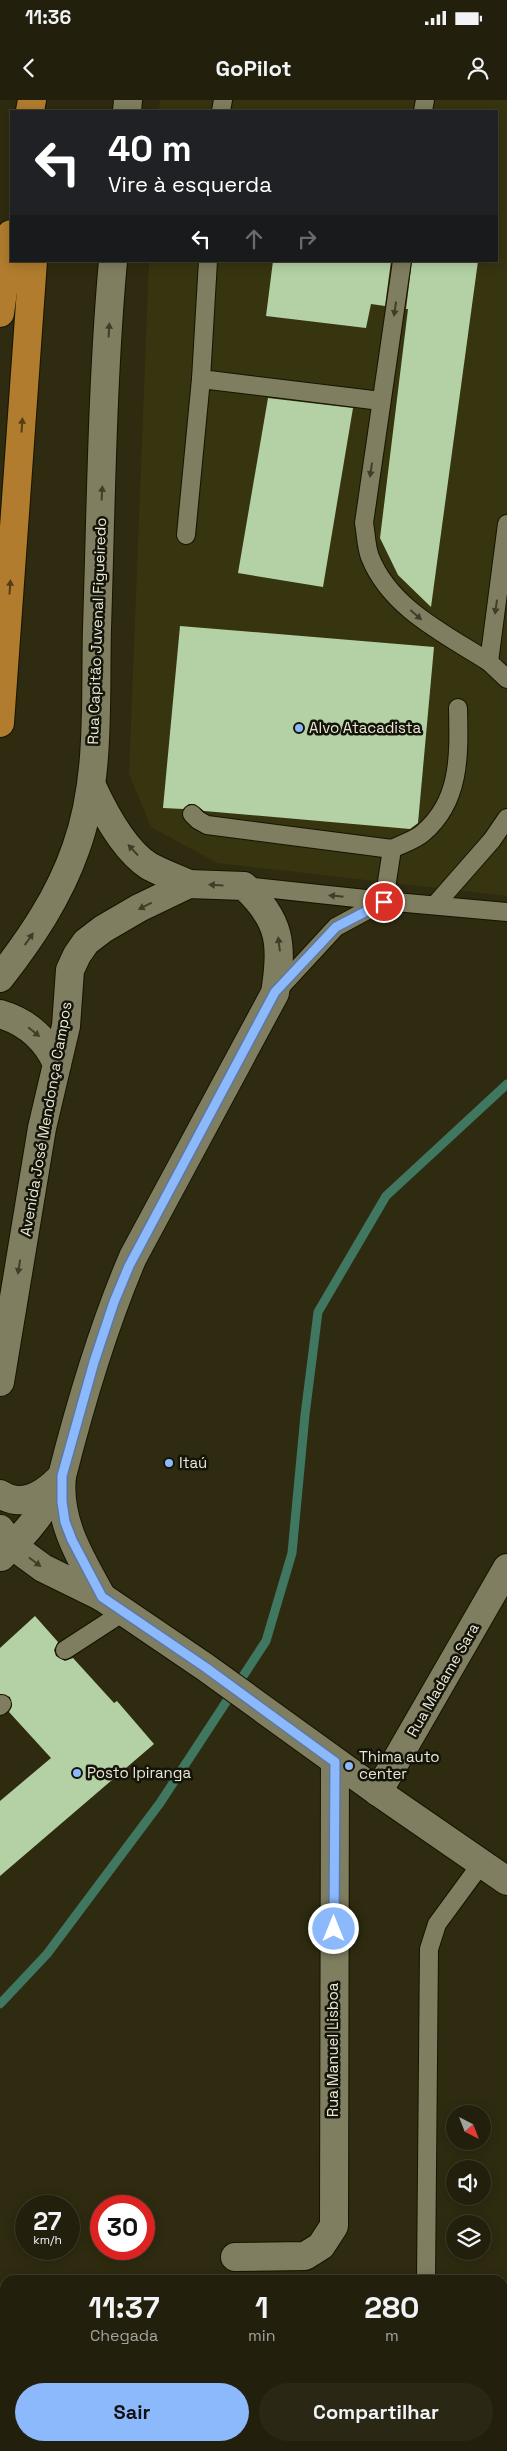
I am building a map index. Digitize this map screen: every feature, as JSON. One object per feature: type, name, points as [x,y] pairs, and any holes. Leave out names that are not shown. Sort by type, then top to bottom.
[{"type":"highway","points":[[0,313],[10,241]]},
{"type":"highway","points":[[0,723],[34,262]]},
{"type":"main road","name":"Rua Capitão Juvenal Figueiredo","points":[[0,978],[40,922],[57,893],[76,848],[92,786],[100,517],[113,262]]},
{"type":"main road","points":[[92,786],[105,815],[117,832],[143,860],[148,865],[189,884]]},
{"type":"main road","name":"Avenida José Mendonça Campos","points":[[0,1382],[42,1128],[66,1026],[70,970],[86,942],[139,908],[189,884],[244,886]]},
{"type":"main road","points":[[244,886],[257,898],[272,917],[277,932],[280,948],[275,992],[133,1257],[114,1302],[100,1345],[62,1476],[48,1504],[4,1544],[43,1568],[112,1605],[205,1667],[335,1762],[507,1881]]},
{"type":"main road","points":[[0,1014],[25,1025],[40,1037],[50,1048],[57,1064]]},
{"type":"main road","points":[[0,1494],[25,1501],[38,1498],[62,1476]]},
{"type":"main road","points":[[62,1476],[61,1486],[65,1522],[82,1560],[112,1605]]},
{"type":"main road","name":"Rua Madame Sara","points":[[378,1792],[507,1568]]},
{"type":"main road","name":"Rua Manuel Lisboa","points":[[235,2257],[305,2256],[321,2246],[334,2226],[335,1762]]},
{"type":"lane","points":[[186,535],[201,379],[208,262]]},
{"type":"lane","points":[[402,262],[364,522],[369,556],[386,586],[418,618],[489,662],[507,678]]},
{"type":"lane","points":[[201,379],[381,400]]},
{"type":"lane","points":[[489,662],[507,524]]},
{"type":"lane","points":[[192,814],[207,825],[392,849],[422,834],[441,813],[455,783],[459,755],[458,708]]},
{"type":"lane","points":[[435,905],[492,840],[507,818]]},
{"type":"lane","points":[[384,902],[392,849]]},
{"type":"lane","points":[[244,886],[384,902],[507,912]]},
{"type":"lane","points":[[275,992],[336,927],[384,902]]},
{"type":"lane","points":[[65,1650],[112,1605]]},
{"type":"lane","points":[[426,2275],[429,1949],[437,1924],[481,1864]]},
{"type":"shaded area","points":[[160,100],[507,100],[507,896],[217,863],[151,827],[129,774],[149,262],[498,262],[498,110],[159,110]]},
{"type":"building","points":[[273,262],[391,262],[385,306],[371,304],[366,328],[266,316]]},
{"type":"building","points":[[412,262],[478,262],[431,607],[398,575],[380,538],[408,309],[406,309]]},
{"type":"building","points":[[268,398],[353,408],[323,587],[238,573]]},
{"type":"building","name":"Alvo Atacadista","points":[[180,626],[434,647],[418,823],[410,829],[204,811],[194,804],[189,804],[183,809],[163,808]]},
{"type":"building","points":[[35,1616],[58,1642],[54,1650],[56,1656],[65,1661],[73,1658],[114,1703],[117,1701],[154,1744],[0,1876],[0,1801],[51,1758],[9,1712],[12,1706],[10,1697],[0,1694],[0,1648]]},
{"type":"waterway","points":[[0,2004],[47,1954],[160,1803],[266,1641],[292,1553],[305,1415],[318,1312],[386,1196],[507,1084]]},
{"type":"place","name":"Alvo Atacadista","points":[[299,728]]},
{"type":"place","name":"Itaú","points":[[169,1463]]},
{"type":"place","name":"Thima auto center","points":[[349,1766]]},
{"type":"place","name":"Posto Ipiranga","points":[[77,1773]]},
{"type":"route","points":[[334,1929],[335,1762],[205,1667],[122,1613],[102,1597],[72,1540],[65,1522],[61,1486],[71,1440],[94,1362],[114,1302],[129,1266],[275,992],[336,927],[359,913],[384,902]]}]
